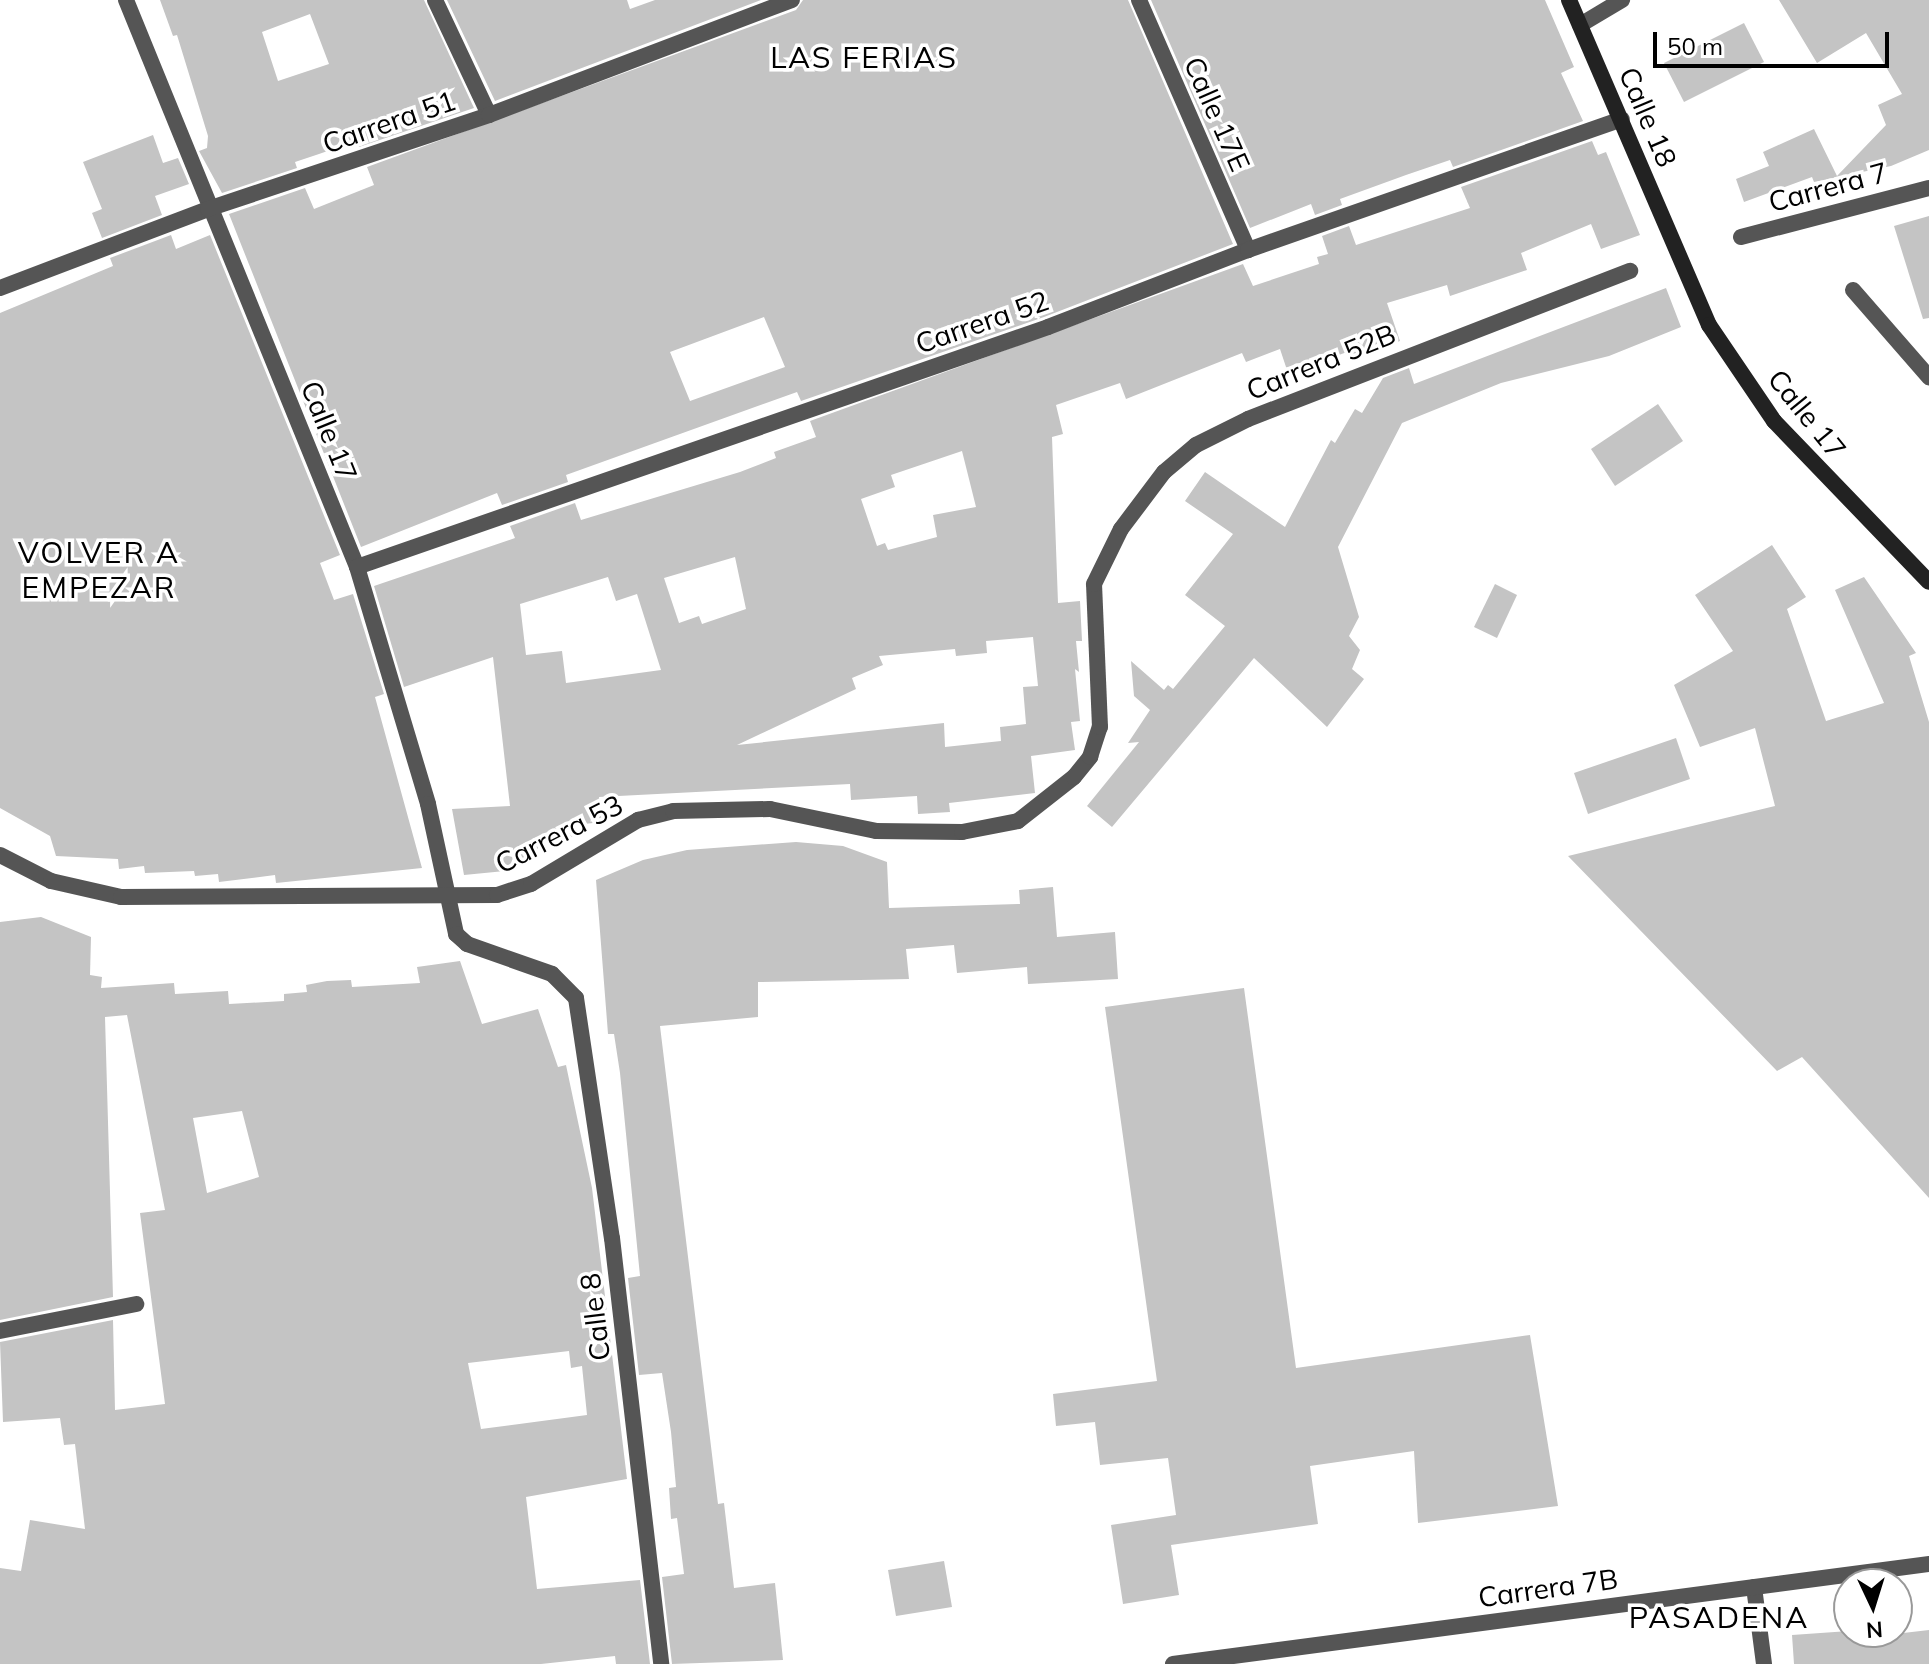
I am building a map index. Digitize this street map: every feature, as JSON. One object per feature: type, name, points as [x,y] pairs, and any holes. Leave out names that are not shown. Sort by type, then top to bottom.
[{"type":"main road","name":"Calle 18","points":[[1569,0],[1679,254]]},
{"type":"main road","name":"Calle 17","points":[[1679,254],[1709,325],[1774,421],[1929,582]]},
{"type":"street","name":"Calle 17","points":[[126,0],[208,209],[357,567],[450,895],[456,934],[467,944],[552,974]]},
{"type":"street","points":[[435,0],[489,115]]},
{"type":"street","name":"Carrera 51","points":[[0,288],[208,209],[489,115],[748,8],[792,0]]},
{"type":"street","name":"Calle 17E","points":[[1139,0],[1248,250]]},
{"type":"street","points":[[1580,25],[1622,0]]},
{"type":"street","name":"Carrera 52","points":[[357,567],[1048,327],[1248,250],[1622,119]]},
{"type":"street","name":"Carrera 7","points":[[1741,237],[1929,188]]},
{"type":"street","name":"Carrera 52B","points":[[1094,584],[1121,529],[1164,472],[1196,445],[1314,391],[1630,271]]},
{"type":"street","points":[[1853,290],[1929,377]]},
{"type":"street","name":"Carrera 53","points":[[0,855],[51,881],[121,897],[497,895],[531,884],[629,825],[673,811],[770,809],[876,831],[962,832],[1018,821],[1074,777],[1090,757],[1100,727],[1094,584]]},
{"type":"street","name":"Calle 8","points":[[552,974],[576,998],[580,1023],[612,1238],[661,1664]]},
{"type":"street","points":[[0,1331],[136,1304]]},
{"type":"street","name":"Carrera 7B","points":[[1173,1664],[1929,1564]]},
{"type":"street","points":[[1754,1587],[1764,1664]]},
{"type":"building","points":[[160,0],[424,0],[474,108],[359,147],[356,141],[295,162],[297,168],[222,193],[199,151],[207,148],[208,136],[177,35],[173,36]],"holes":[[[310,14],[329,64],[278,81],[262,32]]]},
{"type":"building","points":[[447,0],[627,0],[630,9],[655,0],[761,0],[495,101]]},
{"type":"building","points":[[803,0],[1128,0],[1233,244],[1044,317],[801,401],[797,392],[566,475],[568,482],[502,505],[497,493],[361,547],[229,214],[305,188],[314,209],[374,185],[367,167],[796,10]],"holes":[[[764,317],[785,367],[690,401],[670,352]]]},
{"type":"building","points":[[1151,0],[1545,0],[1574,67],[1561,73],[1583,121],[1453,167],[1450,160],[1406,175],[1340,199],[1342,205],[1315,215],[1311,204],[1250,228]]},
{"type":"building","points":[[1779,0],[1929,0],[1929,150],[1891,166],[1814,182],[1812,177],[1744,202],[1736,179],[1769,166],[1763,152],[1814,129],[1837,176],[1886,125],[1878,105],[1902,94],[1866,33],[1817,63]]},
{"type":"building","points":[[1744,23],[1764,62],[1684,102],[1664,63]]},
{"type":"building","points":[[153,135],[163,163],[178,158],[189,184],[155,196],[162,215],[102,238],[92,213],[102,209],[83,162]]},
{"type":"building","points":[[1592,141],[1598,155],[1606,152],[1640,235],[1601,249],[1591,224],[1521,253],[1527,270],[1450,296],[1447,285],[1387,303],[1400,341],[1352,357],[1350,351],[1288,373],[1280,349],[1246,362],[1242,353],[1126,399],[1120,383],[1056,405],[1063,434],[1052,437],[1058,603],[1080,601],[1082,641],[1076,641],[1079,672],[1075,669],[1080,721],[1071,722],[1075,750],[1031,756],[1035,793],[949,803],[950,812],[918,814],[917,796],[851,800],[850,784],[599,797],[602,822],[575,825],[577,836],[548,839],[514,870],[464,875],[452,809],[510,806],[493,657],[404,687],[374,586],[515,538],[510,526],[575,503],[581,520],[740,472],[776,458],[774,452],[816,437],[810,421],[1243,264],[1253,286],[1319,264],[1317,257],[1328,254],[1322,236],[1349,226],[1356,245],[1470,208],[1461,187]],"holes":[[[962,451],[976,507],[933,515],[937,537],[888,550],[885,543],[877,546],[861,499],[895,487],[891,475]],[[735,557],[746,609],[702,624],[699,616],[679,623],[664,578]],[[608,577],[616,601],[637,594],[661,670],[566,683],[562,651],[526,655],[520,604]],[[1033,637],[1038,686],[1023,687],[1026,724],[1000,727],[1001,741],[945,747],[944,723],[737,745],[856,689],[852,678],[883,665],[879,656],[955,649],[956,656],[987,653],[986,641]]]},
{"type":"building","points":[[1929,216],[1929,318],[1923,319],[1894,226]]},
{"type":"building","points":[[171,235],[176,249],[210,235],[340,555],[320,563],[334,600],[353,594],[384,694],[375,697],[422,868],[276,883],[275,875],[219,882],[218,874],[195,876],[194,871],[145,873],[144,866],[119,869],[118,859],[56,856],[50,836],[0,808],[0,313],[113,266],[110,258]]},
{"type":"building","points":[[1666,288],[1681,327],[1609,356],[1501,383],[1402,423],[1338,547],[1359,617],[1349,636],[1360,650],[1352,669],[1364,679],[1327,727],[1254,658],[1112,827],[1087,806],[1139,742],[1128,743],[1150,710],[1134,696],[1131,661],[1164,690],[1168,685],[1173,689],[1225,626],[1185,595],[1233,534],[1185,501],[1205,472],[1285,527],[1331,440],[1335,443],[1355,409],[1362,413],[1383,378],[1409,368],[1414,384]]},
{"type":"building","points":[[1658,404],[1683,441],[1615,486],[1591,449]]},
{"type":"building","points":[[1772,545],[1806,597],[1787,609],[1826,721],[1884,703],[1835,590],[1864,577],[1916,653],[1909,656],[1929,722],[1929,1198],[1802,1057],[1777,1071],[1568,856],[1775,806],[1755,728],[1700,747],[1674,685],[1733,651],[1695,595]]},
{"type":"building","points":[[1495,584],[1517,595],[1497,638],[1474,627]]},
{"type":"building","points":[[1676,738],[1690,779],[1588,814],[1574,773]]},
{"type":"building","points":[[796,842],[843,846],[887,862],[889,908],[1020,904],[1019,890],[1053,887],[1057,937],[1115,932],[1118,979],[1028,984],[1027,967],[957,973],[954,945],[906,949],[909,979],[758,982],[758,1017],[660,1026],[718,1504],[724,1503],[734,1588],[775,1583],[783,1660],[672,1664],[662,1577],[684,1574],[677,1518],[671,1519],[669,1488],[676,1487],[671,1432],[662,1373],[639,1375],[628,1278],[640,1276],[620,1073],[614,1034],[608,1034],[596,880],[643,860],[687,850]]},
{"type":"building","points":[[41,917],[91,937],[90,975],[102,977],[101,988],[174,983],[175,994],[228,991],[229,1004],[284,1001],[284,994],[307,992],[306,985],[327,981],[351,980],[352,987],[420,983],[417,967],[460,961],[482,1024],[538,1009],[558,1067],[566,1065],[592,1188],[627,1479],[526,1497],[537,1589],[640,1580],[650,1664],[616,1664],[615,1656],[541,1664],[0,1664],[0,1568],[21,1571],[30,1520],[85,1529],[75,1444],[64,1445],[60,1418],[3,1422],[0,1342],[113,1320],[115,1410],[165,1404],[140,1213],[165,1210],[127,1015],[105,1017],[113,1297],[0,1320],[0,922]],"holes":[[[242,1111],[259,1177],[207,1193],[193,1118]],[[569,1351],[571,1368],[582,1366],[587,1415],[481,1429],[468,1363]]]},
{"type":"building","points":[[1244,988],[1296,1368],[1530,1335],[1558,1506],[1418,1523],[1414,1451],[1310,1466],[1318,1524],[1171,1545],[1179,1595],[1123,1604],[1111,1525],[1176,1515],[1168,1458],[1100,1465],[1095,1422],[1056,1426],[1053,1394],[1157,1381],[1105,1007]]},
{"type":"building","points":[[944,1561],[952,1607],[896,1616],[888,1570]]},
{"type":"building","points":[[1929,1630],[1929,1664],[1794,1664],[1792,1635],[1833,1632],[1833,1648],[1913,1648],[1913,1632]]},
{"type":"district","name":"LAS FERIAS","points":[[864,57]]},
{"type":"district","name":"VOLVER A EMPEZAR","points":[[99,569]]},
{"type":"district","name":"PASADENA","points":[[1719,1617]]}]
